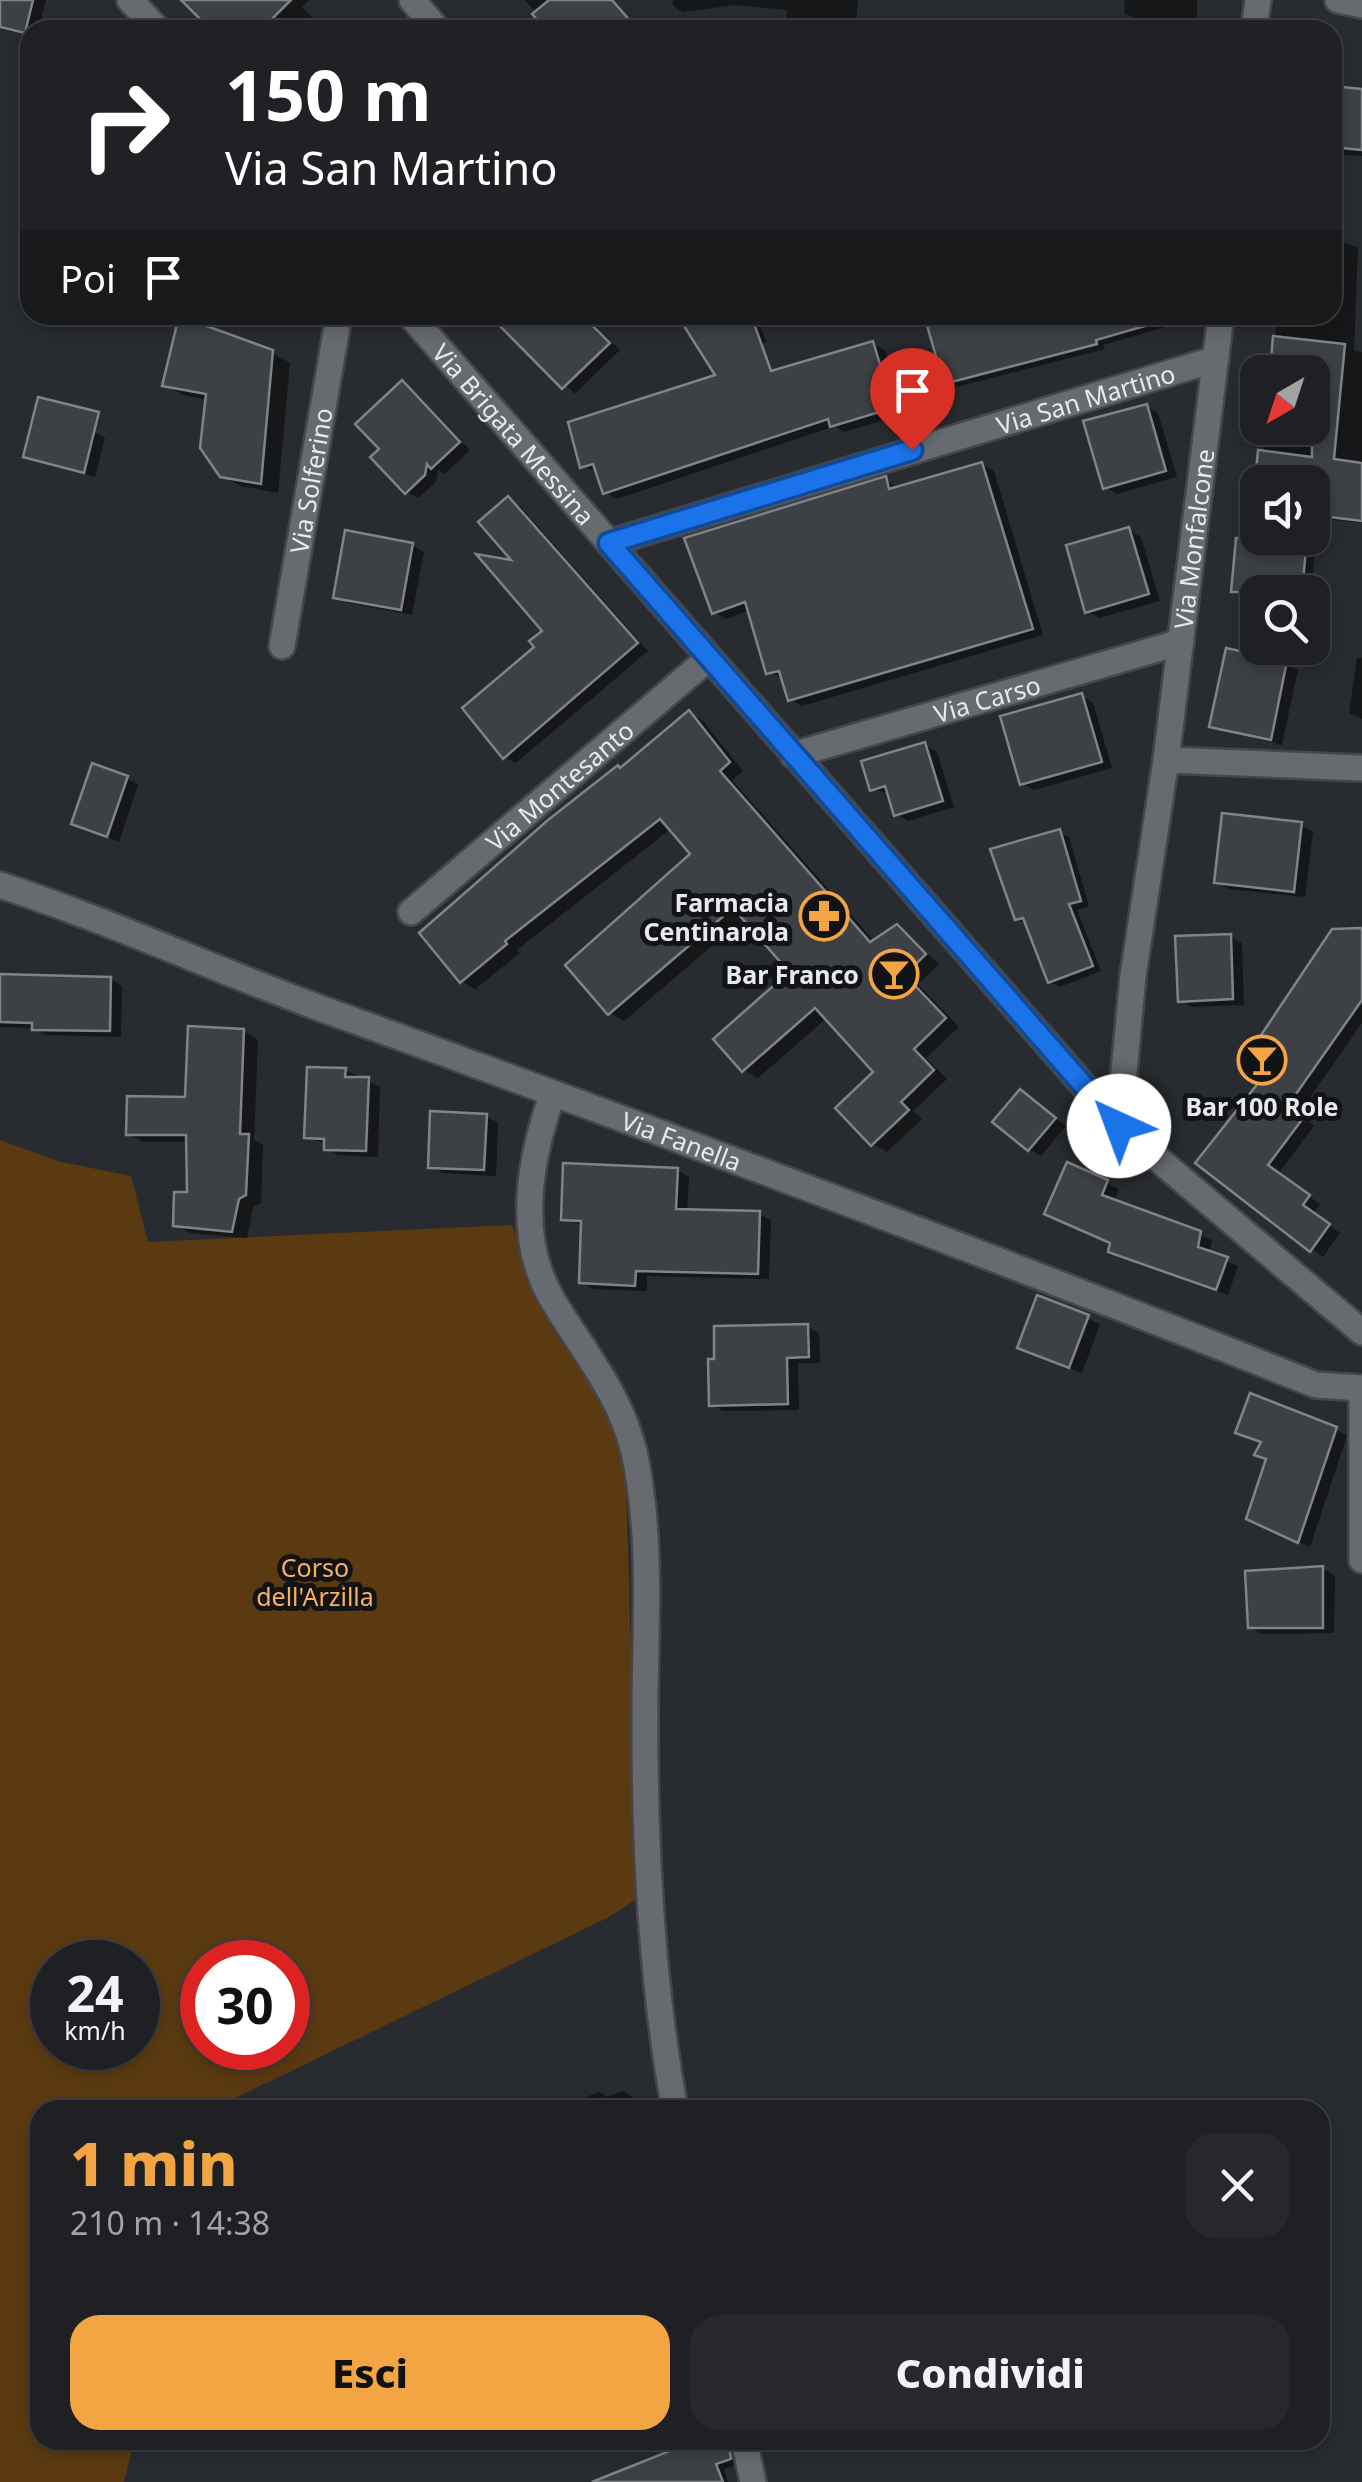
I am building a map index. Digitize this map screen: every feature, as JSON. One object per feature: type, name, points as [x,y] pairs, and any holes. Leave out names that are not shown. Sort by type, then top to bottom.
[{"type":"street","points":[[130,0],[149,20]]},
{"type":"street","points":[[412,0],[429,20]]},
{"type":"street","points":[[1338,0],[1362,4]]},
{"type":"street","name":"Via Solferino","points":[[282,646],[338,325]]},
{"type":"street","name":"Via Brigata Messina","points":[[419,325],[1119,1126],[1362,1332]]},
{"type":"street","name":"Via Monfalcone","points":[[1119,1126],[1133,976],[1166,760],[1220,325]]},
{"type":"street","name":"Via San Martino","points":[[609,543],[1216,359]]},
{"type":"street","name":"Via Carso","points":[[793,755],[1181,642]]},
{"type":"street","name":"Via Montesanto","points":[[411,912],[708,658]]},
{"type":"street","points":[[1166,760],[1362,768]]},
{"type":"street","name":"Via Fanella","points":[[0,885],[79,912],[209,968],[553,1094],[1316,1385],[1362,1388]]},
{"type":"street","points":[[553,1094],[537,1137],[531,1174],[532,1249],[550,1296],[618,1403],[644,1508],[644,1794],[658,2001],[673,2100]]},
{"type":"street","points":[[1362,1388],[1362,1560]]},
{"type":"street","points":[[746,2450],[754,2482]]},
{"type":"green space","name":"Corso dell'Arzilla","points":[[0,1140],[57,1161],[131,1176],[148,1242],[512,1225],[551,1317],[595,1376],[615,1426],[626,1479],[638,1898],[609,1917],[310,2062],[310,1940],[180,1940],[180,2070],[293,2070],[231,2100],[30,2100],[30,2450],[132,2450],[124,2482],[0,2482]]},
{"type":"building","points":[[0,0],[33,0],[28,20],[20,20],[20,32],[0,27]]},
{"type":"building","points":[[181,0],[291,0],[271,20],[201,20]]},
{"type":"building","points":[[549,0],[612,0],[629,20],[537,20],[532,14]]},
{"type":"building","points":[[1342,87],[1362,89],[1362,150],[1342,148]]},
{"type":"building","points":[[177,325],[204,325],[273,350],[261,484],[220,477],[200,448],[206,394],[162,386]]},
{"type":"building","points":[[499,325],[592,325],[610,343],[562,389]]},
{"type":"building","points":[[683,325],[755,325],[771,371],[873,341],[893,408],[830,427],[828,419],[603,494],[593,464],[580,468],[568,422],[715,375]]},
{"type":"building","points":[[927,325],[1148,325],[1096,340],[1097,344],[944,384]]},
{"type":"building","points":[[1273,336],[1345,344],[1334,459],[1362,463],[1362,521],[1330,517],[1330,465],[1257,465],[1258,450],[1312,457],[1312,445],[1330,445],[1330,355],[1271,355]]},
{"type":"building","points":[[402,380],[460,442],[431,469],[427,464],[425,475],[405,494],[370,457],[379,449],[355,424]]},
{"type":"building","points":[[38,397],[99,412],[84,473],[23,457]]},
{"type":"building","points":[[1147,404],[1166,471],[1103,489],[1083,421]]},
{"type":"building","points":[[982,462],[1033,629],[788,701],[779,671],[766,674],[745,602],[712,614],[684,538],[886,476],[889,489]]},
{"type":"building","points":[[508,496],[638,643],[503,759],[462,708],[534,647],[529,641],[542,631],[476,554],[511,560],[478,522]]},
{"type":"building","points":[[1129,527],[1149,594],[1085,613],[1066,545]]},
{"type":"building","points":[[345,530],[413,543],[401,610],[333,598]]},
{"type":"building","points":[[1236,538],[1240,538],[1240,555],[1305,555],[1304,575],[1240,575],[1240,592],[1231,592]]},
{"type":"building","points":[[1226,648],[1240,651],[1240,665],[1286,665],[1271,740],[1209,727]]},
{"type":"building","points":[[1082,693],[1102,762],[1020,785],[1000,716]]},
{"type":"building","points":[[689,710],[730,762],[720,771],[870,942],[897,924],[926,954],[905,975],[946,1018],[914,1049],[934,1070],[901,1102],[909,1110],[871,1146],[835,1108],[873,1072],[815,1008],[742,1072],[713,1039],[789,972],[733,908],[608,1015],[565,965],[690,854],[660,819],[505,941],[507,944],[460,983],[419,933],[548,820],[618,765],[620,768]]},
{"type":"building","points":[[925,742],[943,801],[894,816],[885,786],[870,791],[861,761]]},
{"type":"building","points":[[92,763],[128,776],[107,837],[71,824]]},
{"type":"building","points":[[1222,813],[1302,822],[1294,892],[1214,883]]},
{"type":"building","points":[[1060,829],[1081,901],[1069,904],[1093,966],[1048,983],[1023,918],[1015,920],[990,849]]},
{"type":"building","points":[[1362,928],[1362,1000],[1289,1104],[1304,1117],[1268,1165],[1310,1195],[1303,1205],[1330,1224],[1310,1252],[1195,1163],[1259,1082],[1239,1068],[1332,929]]},
{"type":"building","points":[[1231,934],[1233,999],[1178,1002],[1175,936]]},
{"type":"building","points":[[0,974],[111,977],[110,1031],[32,1030],[32,1023],[0,1022]]},
{"type":"building","points":[[188,1026],[244,1029],[240,1134],[249,1134],[246,1195],[239,1199],[232,1232],[173,1226],[174,1192],[187,1192],[186,1135],[126,1135],[127,1096],[185,1097]]},
{"type":"building","points":[[307,1067],[346,1068],[345,1077],[369,1077],[366,1151],[324,1150],[324,1139],[304,1138]]},
{"type":"building","points":[[1020,1089],[1056,1118],[1028,1151],[992,1122]]},
{"type":"building","points":[[430,1111],[487,1114],[484,1170],[428,1168]]},
{"type":"building","points":[[1067,1162],[1108,1180],[1102,1195],[1201,1231],[1198,1247],[1228,1257],[1216,1290],[1108,1252],[1110,1243],[1044,1214]]},
{"type":"building","points":[[563,1163],[678,1168],[676,1209],[760,1211],[758,1274],[636,1271],[635,1286],[579,1283],[581,1221],[561,1220]]},
{"type":"building","points":[[1037,1295],[1089,1315],[1069,1368],[1017,1348]]},
{"type":"building","points":[[808,1324],[809,1357],[787,1358],[788,1404],[709,1406],[708,1359],[714,1359],[714,1326]]},
{"type":"building","points":[[1250,1393],[1337,1427],[1298,1543],[1246,1519],[1266,1459],[1254,1455],[1261,1442],[1235,1433]]},
{"type":"building","points":[[1323,1566],[1323,1628],[1248,1628],[1245,1571]]},
{"type":"building","points":[[672,2450],[730,2450],[731,2459],[716,2464],[723,2482],[592,2482]]},
{"type":"place","name":"Farmacia Centinarola","points":[[824,916]]},
{"type":"place","name":"Bar Franco","points":[[894,974]]},
{"type":"place","name":"Bar 100 Role","points":[[1262,1060]]},
{"type":"route","points":[[912,450],[609,543],[1119,1126]]}]
